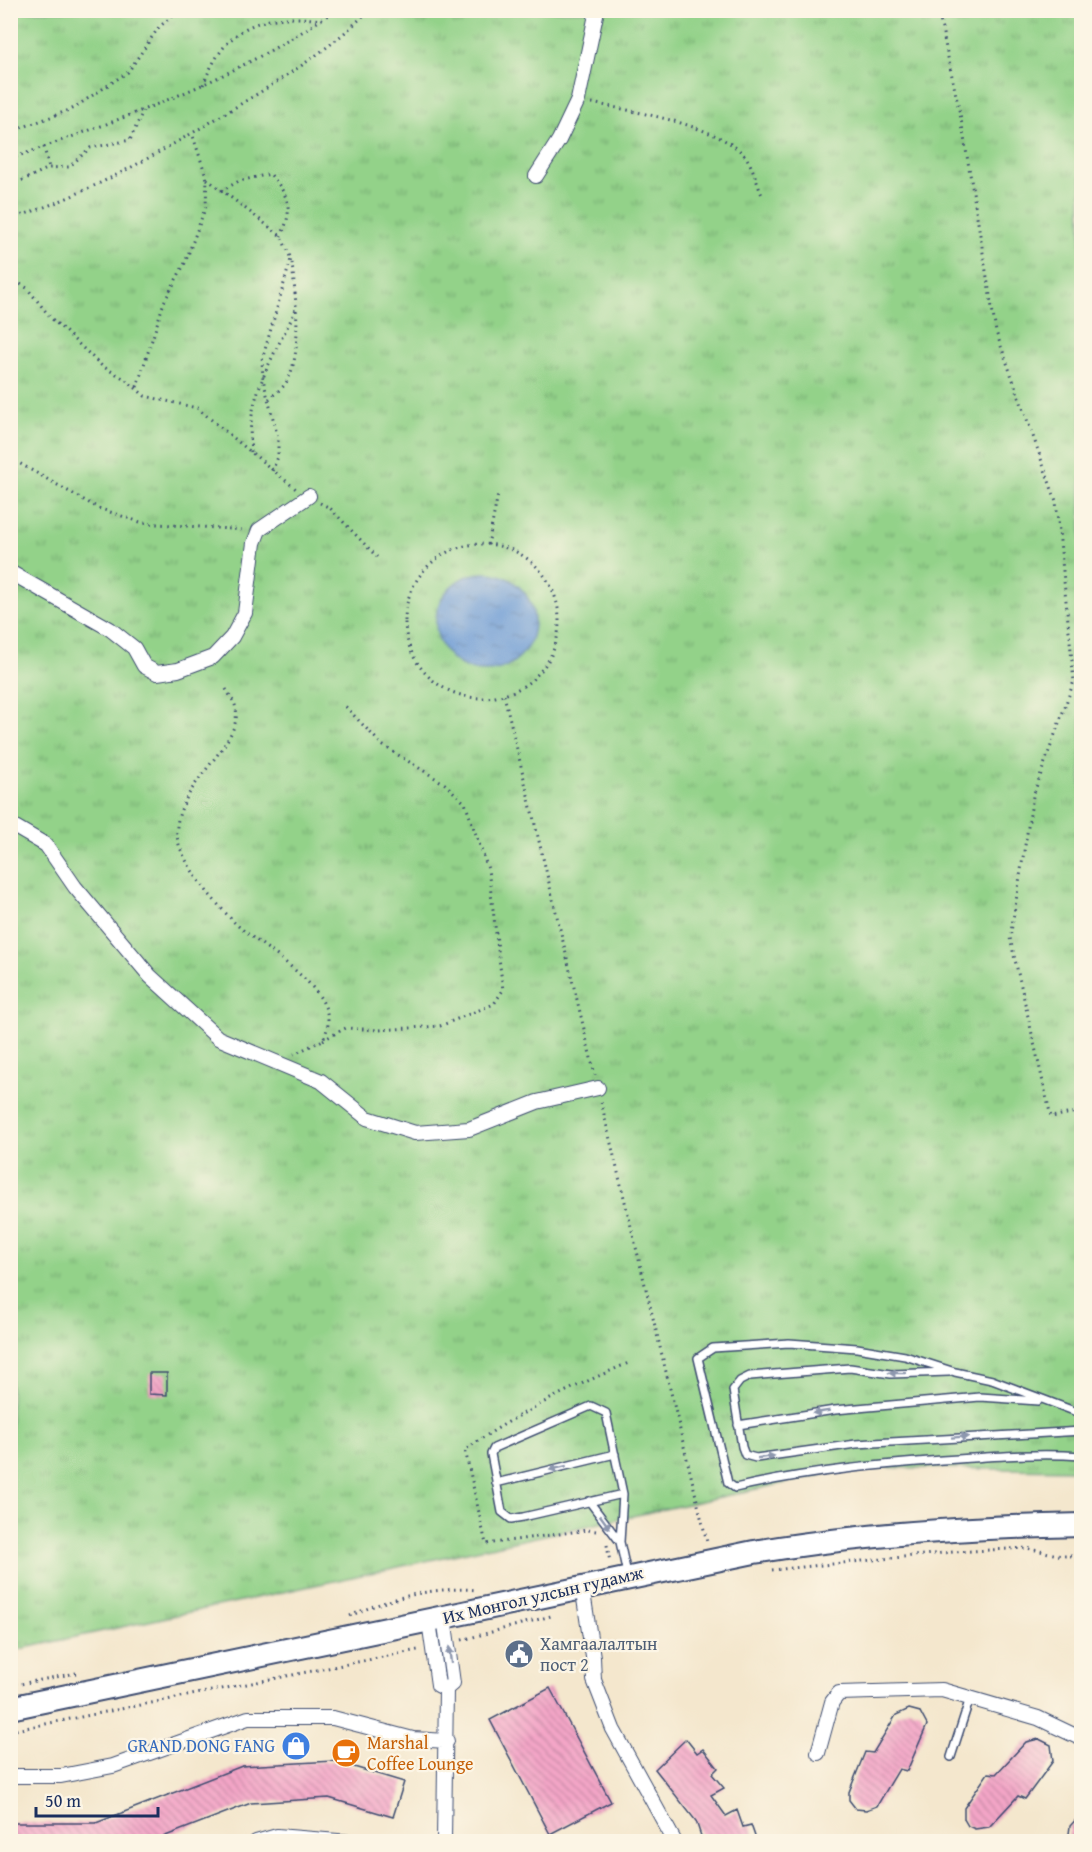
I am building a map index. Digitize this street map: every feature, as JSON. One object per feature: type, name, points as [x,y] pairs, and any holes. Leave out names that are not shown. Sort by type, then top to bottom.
[{"type":"main road","name":"Их Монгол улсын гудамж","points":[[10,1708],[436,1619],[584,1597],[619,1571],[816,1542],[963,1528],[1082,1525]]},
{"type":"street","points":[[536,176],[559,140],[578,100],[597,10]]},
{"type":"street","points":[[10,572],[110,629],[134,648],[144,666],[157,673],[178,670],[213,657],[232,637],[244,613],[254,543],[259,530],[309,496]]},
{"type":"street","points":[[10,824],[46,845],[75,887],[150,976],[218,1038],[321,1081],[367,1118],[415,1133],[469,1129],[537,1102],[598,1088]]},
{"type":"street","points":[[584,1597],[594,1680],[613,1729],[675,1842]]},
{"type":"street","points":[[436,1619],[448,1644],[453,1683],[446,1689]]},
{"type":"street","points":[[436,1619],[432,1647],[438,1685],[446,1689]]},
{"type":"street","points":[[444,1842],[446,1689]]},
{"type":"street","points":[[818,1753],[832,1702],[839,1693],[942,1690],[1038,1718],[1082,1739]]},
{"type":"street","points":[[10,1776],[61,1776],[113,1766],[248,1718],[333,1719],[413,1739],[447,1741]]},
{"type":"street","points":[[256,1842],[277,1836],[350,1842]]},
{"type":"lane","points":[[1082,1414],[992,1380],[955,1372],[905,1356],[857,1348],[789,1343],[713,1348],[698,1358],[728,1483],[735,1488],[870,1464],[1044,1454],[1082,1456]]},
{"type":"lane","points":[[955,1372],[891,1374],[850,1368],[750,1376],[740,1381],[733,1390],[745,1455],[756,1458],[856,1444],[1082,1431]]},
{"type":"lane","points":[[738,1425],[835,1410],[980,1397],[1046,1402]]},
{"type":"lane","points":[[619,1571],[623,1494],[606,1413],[591,1406],[494,1448],[491,1454],[502,1512],[511,1519],[623,1494]]},
{"type":"lane","points":[[496,1483],[615,1455]]},
{"type":"lane","points":[[589,1501],[620,1542]]},
{"type":"lane","points":[[951,1757],[970,1698]]},
{"type":"path","points":[[10,132],[72,109],[128,72],[159,27],[180,10]]},
{"type":"path","points":[[10,159],[202,87],[274,51],[335,10]]},
{"type":"path","points":[[10,219],[88,190],[192,133],[312,58],[369,10]]},
{"type":"path","points":[[938,10],[961,119],[996,332],[1056,501],[1074,681],[1033,796],[1010,938],[1051,1117],[1082,1111]]},
{"type":"path","points":[[202,87],[223,46],[246,28],[274,17],[322,20]]},
{"type":"path","points":[[578,100],[652,116],[720,138],[745,156],[762,195]]},
{"type":"path","points":[[10,181],[21,181],[49,168],[69,167],[90,148],[130,140],[143,111]]},
{"type":"path","points":[[137,387],[164,302],[185,263],[206,206],[207,179],[192,133]]},
{"type":"path","points":[[45,147],[49,168]]},
{"type":"path","points":[[221,191],[239,181],[270,174],[285,191],[289,218],[281,236]]},
{"type":"path","points":[[207,179],[281,236],[291,259],[297,334],[292,365],[286,383],[269,399]]},
{"type":"path","points":[[272,471],[279,457],[278,438],[262,379],[262,360],[267,334],[277,313],[291,259]]},
{"type":"path","points":[[10,278],[27,288],[51,318],[102,366],[137,387],[146,396],[197,408],[219,429],[251,452],[272,471],[330,508],[377,557]]},
{"type":"path","points":[[251,452],[250,413],[256,390],[296,309]]},
{"type":"path","points":[[10,458],[98,508],[143,523],[259,530]]},
{"type":"path","points":[[488,545],[498,494]]},
{"type":"path","points":[[472,544],[488,545],[498,545],[521,554],[541,570],[554,592],[559,617],[556,643],[545,666],[527,684],[504,695],[479,699],[454,694],[432,681],[415,661],[406,637],[405,612],[412,587],[427,566],[448,551],[472,544]]},
{"type":"path","points":[[226,689],[236,707],[234,725],[212,764],[183,801],[177,823],[180,850],[195,874],[234,922],[286,963],[317,992],[327,1010],[328,1024],[323,1040]]},
{"type":"path","points":[[504,695],[709,1549]]},
{"type":"path","points":[[276,1062],[346,1028],[379,1030],[440,1026],[494,1004],[503,990],[488,869],[465,803],[446,784],[382,745],[345,706]]},
{"type":"path","points":[[603,1534],[587,1530],[486,1544],[465,1450],[502,1424],[551,1396],[631,1362]]},
{"type":"path","points":[[606,1540],[619,1571]]},
{"type":"path","points":[[769,1571],[1027,1548],[1062,1556],[1082,1556]]},
{"type":"path","points":[[341,1619],[386,1602],[455,1588],[483,1590]]},
{"type":"path","points":[[448,1644],[584,1597]]},
{"type":"path","points":[[10,1731],[432,1647]]},
{"type":"path","points":[[10,1686],[78,1672]]},
{"type":"green space","points":[[10,11],[1081,11],[1081,1470],[858,1467],[11,1651]]},
{"type":"water","points":[[485,573],[504,577],[519,588],[530,603],[534,622],[530,641],[519,656],[504,667],[485,671],[466,667],[451,656],[440,641],[436,622],[440,603],[451,588],[466,577]]},
{"type":"building","points":[[149,1373],[167,1373],[167,1395],[149,1394]]},
{"type":"building","points":[[550,1688],[611,1802],[550,1834],[490,1720]]},
{"type":"building","points":[[909,1709],[920,1712],[927,1725],[907,1771],[899,1769],[877,1806],[866,1810],[856,1809],[849,1800],[849,1792],[865,1752],[873,1753],[896,1715]]},
{"type":"building","points":[[686,1739],[697,1753],[703,1749],[718,1768],[712,1774],[724,1788],[711,1795],[726,1816],[737,1810],[743,1827],[751,1825],[757,1842],[703,1842],[696,1821],[655,1769]]},
{"type":"building","points":[[1039,1739],[1051,1745],[1053,1761],[1025,1799],[1018,1796],[989,1827],[975,1829],[968,1826],[964,1819],[964,1808],[988,1773],[996,1774],[1026,1742]]},
{"type":"building","points":[[334,1761],[404,1782],[393,1817],[329,1798],[251,1803],[150,1842],[10,1842],[10,1823],[96,1823],[242,1766]]},
{"type":"building","points":[[1082,1813],[1082,1842],[1068,1842],[1070,1826]]},
{"type":"place","name":"Хамгаалалтын пост 2","points":[[519,1654]]},
{"type":"place","name":"GRAND DONG FANG","points":[[296,1746]]},
{"type":"place","name":"Marshal Coffee Lounge","points":[[346,1753]]}]
